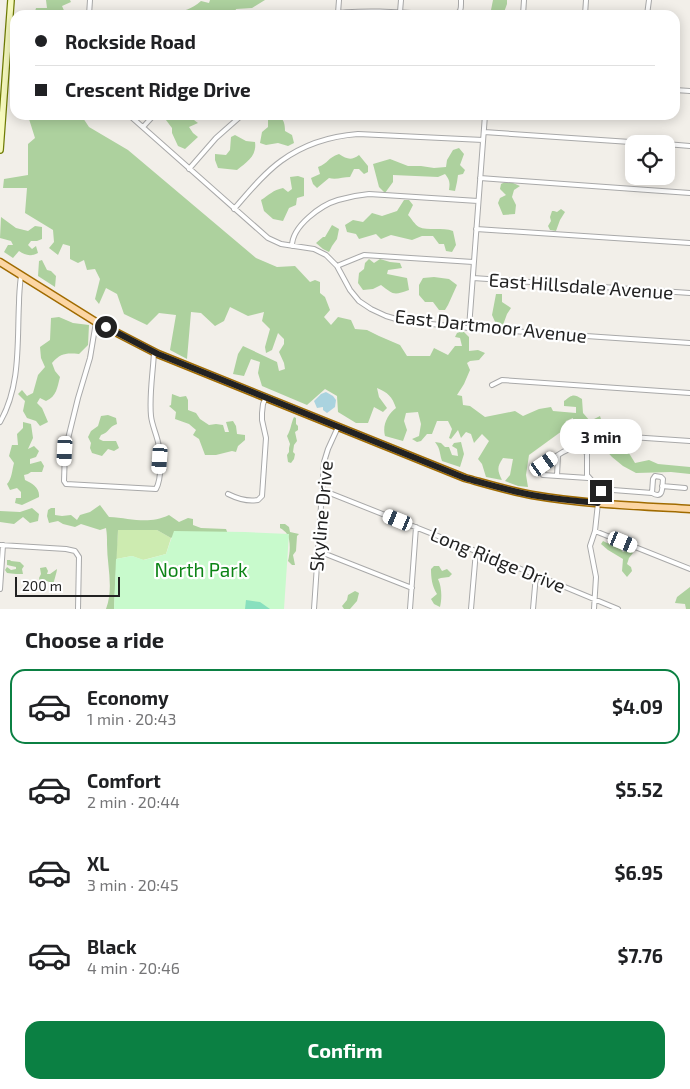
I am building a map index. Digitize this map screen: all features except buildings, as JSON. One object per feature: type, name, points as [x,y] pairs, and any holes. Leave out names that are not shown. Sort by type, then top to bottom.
[{"type":"main road","points":[[0,262],[96,322],[154,352],[465,478],[531,495],[598,503],[690,509]]},
{"type":"street","points":[[0,150],[10,14]]},
{"type":"street","name":"East Dartmoor Avenue","points":[[135,120],[268,238],[281,244],[314,249],[326,255],[337,266],[358,301],[386,316],[403,322],[469,328],[690,343]]},
{"type":"street","points":[[143,127],[149,120]]},
{"type":"street","points":[[189,169],[216,138],[236,120]]},
{"type":"street","points":[[469,328],[485,120]]},
{"type":"street","points":[[484,132],[625,142]]},
{"type":"street","points":[[234,209],[267,173],[281,161],[308,146],[324,140],[358,134],[483,140]]},
{"type":"street","points":[[675,145],[690,146]]},
{"type":"street","points":[[480,178],[690,193]]},
{"type":"street","points":[[292,246],[294,234],[301,225],[335,200],[369,194],[478,201]]},
{"type":"street","points":[[476,229],[690,243]]},
{"type":"street","name":"East Hillsdale Avenue","points":[[337,266],[364,256],[474,262]]},
{"type":"street","points":[[0,422],[11,398],[15,374],[21,275]]},
{"type":"street","name":"East Hillsdale Avenue","points":[[473,278],[690,293]]},
{"type":"street","points":[[96,322],[90,358],[65,451],[64,480],[66,484],[156,489],[159,484],[160,459],[150,406],[154,352]]},
{"type":"street","points":[[492,385],[502,380],[690,393]]},
{"type":"street","points":[[228,494],[239,500],[251,501],[258,500],[262,496],[266,438],[262,413],[266,397]]},
{"type":"street","name":"Skyline Drive","points":[[314,609],[326,455],[338,426]]},
{"type":"street","points":[[625,440],[631,437],[690,441]]},
{"type":"street","points":[[588,478],[543,475],[544,464],[566,449],[581,449],[587,453],[588,478],[600,489],[660,495],[662,493],[663,479],[661,477],[655,476],[653,478],[652,493]]},
{"type":"street","points":[[557,476],[558,455]]},
{"type":"street","points":[[662,486],[685,488]]},
{"type":"street","points":[[594,609],[596,578],[590,546],[595,531],[598,503],[596,498],[597,490],[600,489]]},
{"type":"street","name":"Long Ridge Drive","points":[[322,490],[618,609]]},
{"type":"street","points":[[410,609],[416,527]]},
{"type":"street","points":[[595,531],[690,568]]},
{"type":"street","points":[[0,589],[2,545],[72,549],[78,553],[79,557],[78,609]]},
{"type":"street","points":[[318,551],[412,588]]},
{"type":"street","points":[[472,609],[476,551]]},
{"type":"street","points":[[533,609],[536,575]]},
{"type":"green space","points":[[46,0],[70,0],[71,2],[62,6],[64,10],[35,10],[36,8],[47,8]]},
{"type":"green space","points":[[210,0],[265,0],[252,8],[236,10],[186,10],[201,1],[209,3]]},
{"type":"green space","points":[[493,0],[507,0],[505,10],[491,10]]},
{"type":"green space","points":[[29,120],[84,120],[89,127],[128,150],[256,258],[277,267],[295,266],[310,282],[315,280],[320,282],[320,293],[325,297],[330,310],[324,317],[331,325],[338,317],[351,320],[355,329],[367,330],[400,345],[407,356],[430,356],[434,348],[448,355],[455,346],[462,346],[460,338],[455,337],[457,333],[463,331],[469,337],[469,351],[478,350],[485,353],[479,360],[467,363],[470,370],[457,395],[462,396],[463,405],[470,406],[485,417],[515,411],[523,416],[539,409],[551,407],[553,411],[576,413],[576,407],[564,406],[564,401],[574,395],[582,399],[583,413],[590,421],[600,416],[605,432],[623,445],[635,463],[649,460],[658,464],[690,467],[690,474],[671,472],[636,473],[612,457],[589,432],[574,431],[573,418],[566,421],[562,431],[529,455],[526,475],[528,487],[518,486],[505,481],[510,475],[513,459],[503,458],[498,469],[502,480],[486,477],[482,464],[478,459],[489,441],[482,434],[474,443],[471,434],[466,432],[461,438],[458,430],[451,439],[449,438],[452,429],[448,421],[437,421],[432,434],[427,434],[421,441],[417,442],[412,439],[419,436],[421,424],[418,412],[406,413],[404,421],[407,430],[403,441],[385,436],[386,420],[396,408],[389,395],[377,388],[379,397],[387,408],[383,412],[374,407],[368,423],[356,423],[338,412],[337,396],[325,389],[307,405],[262,386],[258,373],[260,362],[251,359],[244,376],[233,374],[238,354],[243,346],[277,362],[279,371],[285,369],[279,352],[284,344],[284,339],[278,333],[272,350],[266,353],[265,347],[270,329],[262,321],[264,312],[248,316],[230,307],[224,321],[215,326],[201,313],[191,312],[187,359],[170,350],[176,315],[159,313],[147,325],[124,314],[117,294],[106,288],[99,304],[95,299],[100,279],[95,269],[87,270],[84,260],[78,263],[70,259],[70,246],[63,244],[58,255],[49,248],[54,242],[53,230],[25,213],[27,188],[3,188],[4,179],[28,175],[28,144],[35,138]]},
{"type":"green space","points":[[166,120],[194,120],[198,123],[189,127],[198,137],[185,149],[178,146],[172,133],[172,128]]},
{"type":"green space","points":[[268,120],[283,120],[285,131],[292,135],[294,143],[288,146],[278,143],[266,145],[260,143],[262,132],[268,127]]},
{"type":"green space","points":[[235,135],[246,141],[255,142],[253,155],[237,170],[218,168],[215,154],[226,155],[230,150],[231,137]]},
{"type":"green space","points":[[459,148],[464,154],[460,165],[465,170],[463,174],[458,175],[455,191],[449,190],[448,178],[445,174],[438,177],[393,175],[393,182],[385,193],[379,187],[373,164],[390,159],[408,166],[446,167],[447,160],[453,150]]},
{"type":"green space","points":[[339,154],[349,159],[359,155],[368,166],[368,172],[364,174],[359,169],[354,169],[350,177],[329,178],[317,188],[311,178],[320,174],[318,167]]},
{"type":"green space","points":[[298,176],[304,178],[304,196],[297,198],[296,205],[289,208],[283,221],[273,219],[264,211],[261,200],[274,191],[283,188],[288,192],[292,189],[290,177]]},
{"type":"green space","points":[[505,182],[520,186],[514,190],[512,197],[516,205],[515,214],[503,215],[498,203],[500,198],[506,195],[500,189],[501,184]]},
{"type":"green space","points":[[404,200],[409,200],[413,205],[408,215],[419,227],[453,231],[456,245],[452,252],[446,251],[444,244],[439,244],[433,236],[422,236],[412,240],[391,235],[381,239],[376,234],[359,239],[356,234],[347,232],[345,225],[353,220],[363,222],[372,213],[382,216],[397,211]]},
{"type":"green space","points":[[561,209],[565,212],[556,231],[550,230],[548,226],[551,221],[552,211],[557,212]]},
{"type":"green space","points":[[1,217],[16,228],[28,231],[35,226],[42,227],[42,239],[31,241],[28,245],[32,249],[36,246],[38,253],[28,255],[19,251],[13,258],[4,252],[8,245],[13,245],[11,241],[0,238]]},
{"type":"green space","points":[[332,225],[339,229],[337,239],[329,252],[316,243],[325,237]]},
{"type":"green space","points":[[369,259],[374,263],[380,259],[400,263],[402,268],[388,270],[387,274],[407,278],[409,290],[394,293],[381,285],[373,289],[363,290],[358,283],[359,273],[364,269],[365,263]]},
{"type":"green space","points":[[42,260],[47,270],[56,276],[55,287],[38,276],[39,261]]},
{"type":"green space","points":[[423,278],[449,279],[457,285],[445,310],[439,310],[433,302],[425,302],[419,295],[419,285]]},
{"type":"green space","points":[[496,294],[502,294],[502,302],[511,308],[503,325],[496,324],[492,315]]},
{"type":"green space","points":[[59,317],[73,323],[89,325],[88,345],[79,354],[64,354],[52,363],[60,377],[52,397],[46,401],[40,398],[37,403],[42,408],[48,422],[40,426],[36,421],[27,418],[23,411],[25,401],[18,394],[22,390],[27,396],[33,393],[38,375],[45,367],[41,358],[40,347],[50,340],[51,318]]},
{"type":"green space","points":[[172,394],[180,397],[186,396],[188,410],[196,413],[200,419],[209,425],[223,425],[225,432],[229,432],[226,422],[233,421],[237,434],[245,435],[245,440],[238,446],[236,452],[205,455],[199,439],[193,435],[196,430],[189,424],[175,419],[176,412],[169,406],[171,405]]},
{"type":"green space","points":[[108,415],[116,418],[117,424],[101,435],[99,439],[103,441],[116,441],[119,448],[114,451],[108,449],[102,456],[92,453],[88,437],[91,431],[98,426],[101,416]]},
{"type":"green space","points":[[294,417],[296,418],[298,430],[295,432],[297,441],[294,445],[294,459],[291,463],[288,462],[287,455],[290,444],[287,436]]},
{"type":"green space","points":[[23,422],[31,424],[33,438],[28,449],[34,446],[39,451],[36,457],[30,459],[30,464],[41,461],[44,466],[42,472],[31,472],[24,475],[25,480],[37,488],[39,497],[22,505],[15,503],[16,498],[21,498],[21,492],[17,488],[10,490],[7,484],[11,477],[14,463],[9,456],[12,445],[18,445],[17,434],[23,428]]},
{"type":"green space","points":[[435,442],[449,447],[452,455],[458,456],[457,449],[452,446],[454,443],[461,442],[464,454],[460,467],[442,461]]},
{"type":"green space","points":[[100,505],[109,517],[154,520],[169,515],[179,522],[188,518],[193,519],[193,525],[201,528],[226,529],[228,534],[181,532],[171,538],[157,530],[118,530],[114,609],[106,609],[110,585],[106,528],[100,530],[81,524],[75,527],[58,521],[49,523],[47,516],[48,510],[55,508],[55,515],[71,515],[77,520],[80,515],[90,512]]},
{"type":"green space","points":[[32,508],[39,514],[38,521],[30,523],[23,517],[14,524],[0,522],[0,511],[20,512]]},
{"type":"green space","points":[[280,524],[285,524],[289,527],[290,532],[299,534],[297,536],[296,551],[293,555],[295,565],[288,561],[290,551],[289,540],[286,533],[280,528]]},
{"type":"green space","points":[[118,530],[157,530],[171,538],[166,554],[143,560],[132,556],[116,559]]},
{"type":"green space","name":"North Park","points":[[174,531],[289,534],[284,609],[114,609],[116,559],[132,556],[144,560],[166,554]]},
{"type":"green space","points":[[603,541],[618,546],[623,552],[628,549],[633,553],[627,564],[631,567],[632,571],[627,577],[622,571],[623,559],[601,544]]},
{"type":"green space","points":[[7,560],[20,562],[24,566],[22,569],[23,574],[7,573],[5,570],[7,567],[11,570],[16,569],[16,567],[7,565]]},
{"type":"green space","points":[[434,566],[439,566],[442,571],[447,569],[452,574],[449,577],[438,579],[441,593],[440,607],[434,604],[431,599],[437,594],[431,576],[431,569]]},
{"type":"green space","points":[[46,567],[47,574],[57,569],[52,589],[49,590],[49,582],[40,582],[39,578],[41,574],[40,568]]},
{"type":"green space","points":[[690,587],[690,609],[686,609],[685,604],[675,603],[677,597]]},
{"type":"green space","points":[[355,591],[359,593],[357,601],[350,609],[344,609],[342,606],[347,600],[348,595]]},
{"type":"green space","points":[[246,600],[260,602],[270,609],[245,609]]},
{"type":"water","points":[[326,392],[336,400],[335,407],[327,413],[323,410],[323,407],[317,408],[314,401]]},
{"type":"route","points":[[106,327],[158,354],[465,478],[531,495],[585,502],[598,503],[601,491]]}]
